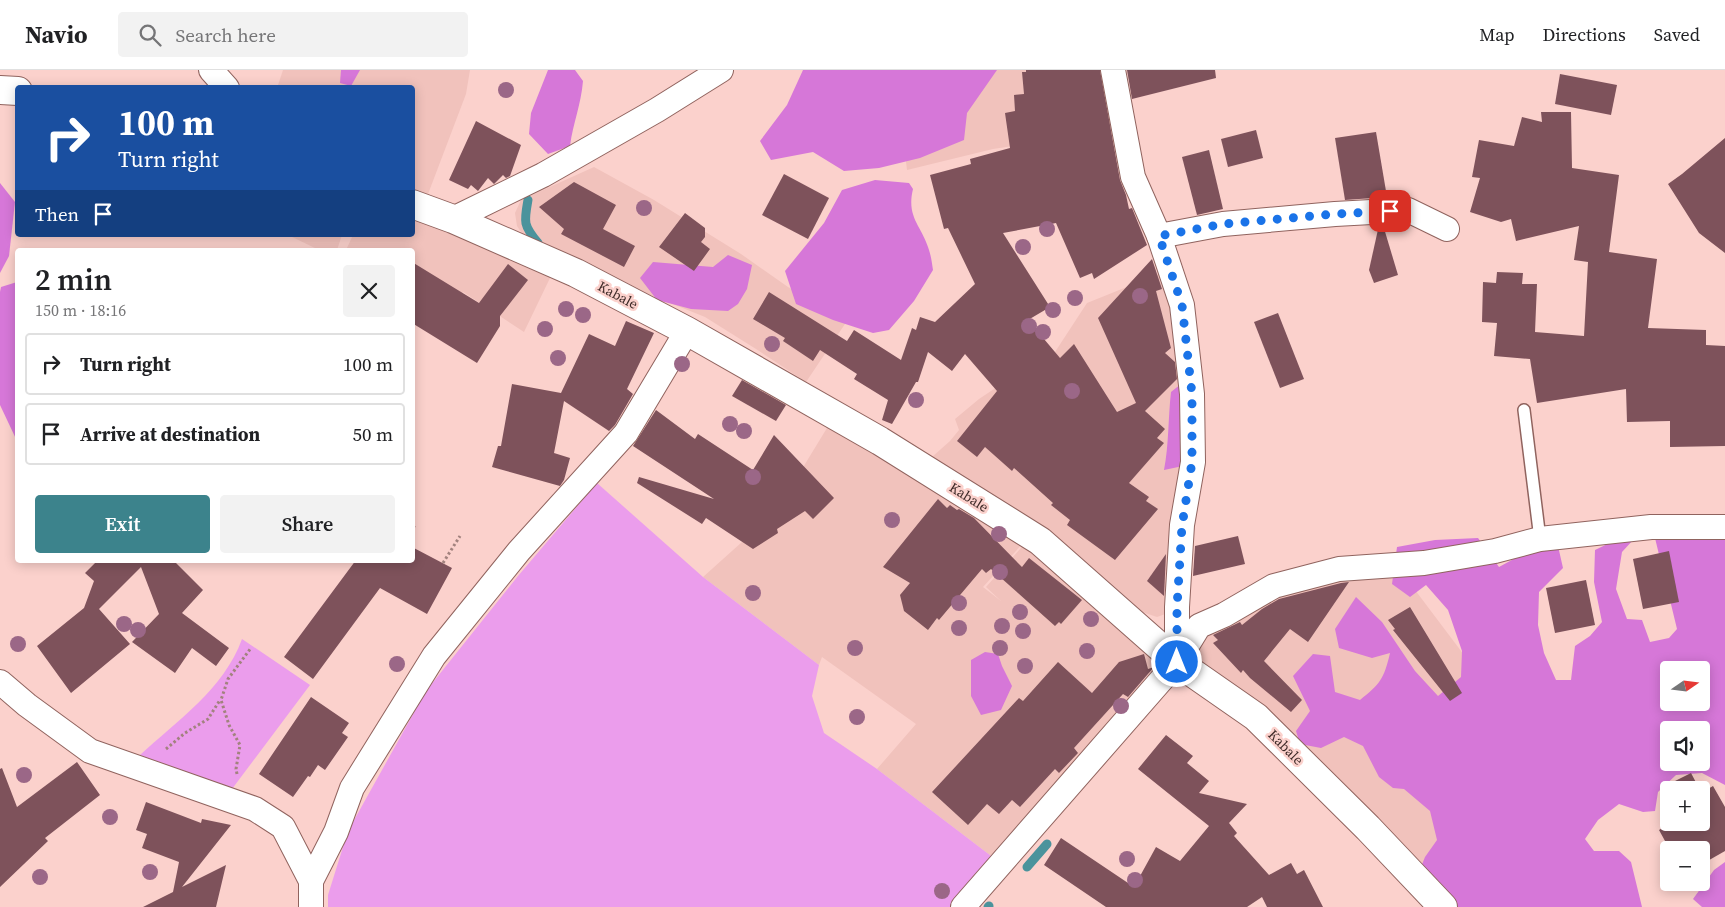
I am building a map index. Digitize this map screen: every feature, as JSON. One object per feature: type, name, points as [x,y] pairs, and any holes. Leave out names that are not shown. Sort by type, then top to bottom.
[{"type":"street","points":[[211,70],[224,85]]},
{"type":"street","points":[[453,220],[543,175],[657,110],[721,70]]},
{"type":"street","points":[[1113,70],[1133,177],[1159,236],[1182,305],[1192,394],[1192,462],[1181,535],[1177,607],[1177,662]]},
{"type":"street","points":[[0,90],[15,91]]},
{"type":"street","name":"Kabale","points":[[415,205],[576,273],[687,331],[880,441],[1040,541],[1177,662],[1256,717],[1368,828],[1444,907]]},
{"type":"street","points":[[1159,236],[1223,224],[1335,214],[1408,210],[1448,229]]},
{"type":"street","points":[[311,907],[311,882],[336,832],[352,788],[434,656],[519,552],[626,433],[687,331]]},
{"type":"street","points":[[963,907],[1177,662],[1199,626],[1224,616],[1274,586],[1339,568],[1424,563],[1495,551],[1540,539],[1651,527],[1725,527]]},
{"type":"street","points":[[0,682],[90,752],[255,809],[283,827],[311,882]]},
{"type":"lane","points":[[1524,410],[1540,539]]},
{"type":"path","points":[[443,563],[460,536]]},
{"type":"path","points":[[129,765],[161,753],[184,733],[208,719],[221,700],[228,679],[251,648]]},
{"type":"path","points":[[221,700],[228,725],[240,745],[236,769],[240,788],[247,806]]},
{"type":"shaded area","points":[[283,70],[470,70],[466,94],[425,202],[415,198],[415,85],[278,85]]},
{"type":"shaded area","points":[[341,70],[360,70],[352,85],[340,83]]},
{"type":"shaded area","points":[[548,70],[575,70],[583,81],[570,146],[548,154],[529,134],[531,113]]},
{"type":"shaded area","points":[[803,70],[997,70],[967,113],[964,140],[920,158],[879,168],[844,171],[813,152],[771,160],[760,141],[787,105]]},
{"type":"shaded area","points":[[888,70],[1107,70],[1117,128],[993,149],[907,170],[899,102]]},
{"type":"shaded area","points":[[594,167],[654,200],[741,254],[788,287],[847,321],[806,382],[705,317],[623,284],[525,238],[517,226],[515,213],[521,200]]},
{"type":"shaded area","points":[[875,180],[909,183],[913,189],[911,199],[913,215],[926,242],[933,270],[914,301],[889,330],[873,333],[833,320],[796,304],[785,271],[824,223],[842,190]]},
{"type":"shaded area","points":[[0,183],[15,202],[9,256],[0,273]]},
{"type":"shaded area","points":[[415,218],[555,274],[550,278],[524,332],[463,292],[447,318],[415,299],[415,248],[347,248],[352,237],[415,237]]},
{"type":"shaded area","points":[[292,237],[341,237],[338,248],[315,248]]},
{"type":"shaded area","points":[[728,255],[752,265],[747,289],[738,304],[728,311],[691,309],[657,300],[640,278],[653,262],[713,267]]},
{"type":"shaded area","points":[[1164,272],[1180,337],[1185,468],[1168,613],[1157,617],[1136,610],[1044,531],[932,457],[959,430],[955,419],[979,399],[1018,373],[1055,352],[1087,303]]},
{"type":"shaded area","points":[[15,283],[15,437],[0,405],[1,287]]},
{"type":"shaded area","points":[[1181,384],[1183,466],[1164,470],[1171,392]]},
{"type":"shaded area","points":[[822,417],[1025,541],[983,587],[1001,601],[986,587],[1028,540],[1179,667],[999,862],[877,769],[916,724],[822,657],[819,665],[703,577],[742,542],[775,495],[802,469],[827,428]]},
{"type":"shaded area","points":[[597,483],[703,577],[819,665],[812,696],[824,733],[877,769],[999,862],[950,907],[328,907],[328,895],[348,831],[426,691],[518,576]]},
{"type":"shaded area","points":[[1725,535],[1725,785],[1702,773],[1676,775],[1670,781],[1660,781],[1655,811],[1643,812],[1619,804],[1598,820],[1585,839],[1594,851],[1619,851],[1631,862],[1642,907],[1455,907],[1419,872],[1425,857],[1437,840],[1430,811],[1404,789],[1393,788],[1379,777],[1363,746],[1344,737],[1321,748],[1300,744],[1296,731],[1310,711],[1293,676],[1313,654],[1330,656],[1335,692],[1360,700],[1377,685],[1386,669],[1390,653],[1372,658],[1339,648],[1335,629],[1356,597],[1382,622],[1415,671],[1438,696],[1461,677],[1462,651],[1448,610],[1426,585],[1410,597],[1392,584],[1397,547],[1435,540],[1478,538],[1499,567],[1530,550],[1558,546],[1563,568],[1539,592],[1538,625],[1544,653],[1556,680],[1571,680],[1575,646],[1590,636],[1602,622],[1594,582],[1595,550],[1624,536],[1634,539],[1622,552],[1616,589],[1627,619],[1642,620],[1650,642],[1669,638],[1677,629],[1655,538]]},
{"type":"shaded area","points":[[1400,570],[1550,769],[1429,871],[1337,779],[1193,659],[1196,642],[1277,589]]},
{"type":"shaded area","points":[[242,639],[310,685],[232,789],[140,755],[184,717],[212,689],[234,657]]},
{"type":"shaded area","points":[[985,652],[998,654],[1012,686],[1001,710],[981,715],[971,696],[971,660]]},
{"type":"shaded area","points":[[1725,862],[1725,907],[1702,907],[1693,899],[1699,891],[1710,891],[1710,876]]},
{"type":"building","points":[[1026,70],[1100,70],[1120,180],[1129,209],[1132,208],[1147,245],[1094,279],[1092,273],[1080,278],[1056,223],[1003,233],[1050,307],[1028,320],[1060,358],[1074,344],[1117,412],[1136,403],[1098,318],[1152,259],[1162,289],[1156,291],[1171,348],[1165,353],[1175,362],[1177,379],[1145,411],[1165,429],[1157,438],[1164,443],[1129,483],[1149,497],[1146,501],[1158,509],[1115,560],[1067,525],[1070,520],[1051,505],[1053,503],[1014,468],[1012,471],[985,447],[977,457],[957,441],[997,391],[965,354],[952,371],[928,352],[918,382],[916,382],[892,424],[882,420],[888,400],[854,379],[857,374],[820,350],[813,361],[783,341],[785,338],[753,319],[769,292],[847,341],[854,330],[901,360],[912,328],[916,330],[920,317],[935,322],[975,284],[948,228],[944,229],[930,175],[971,164],[970,159],[1010,148],[1005,113],[1015,111],[1014,95],[1024,94],[1022,72],[1026,72]]},
{"type":"building","points":[[1127,70],[1215,70],[1216,78],[1132,99]]},
{"type":"building","points":[[1560,74],[1617,85],[1611,115],[1555,104]]},
{"type":"building","points":[[1541,112],[1571,112],[1572,168],[1619,175],[1609,252],[1657,259],[1648,328],[1706,330],[1706,345],[1725,346],[1725,446],[1670,447],[1670,421],[1627,422],[1626,389],[1537,403],[1530,359],[1494,356],[1497,323],[1482,322],[1483,282],[1496,283],[1497,272],[1523,273],[1522,284],[1537,284],[1535,332],[1584,336],[1588,262],[1574,260],[1579,226],[1516,241],[1511,219],[1501,222],[1470,212],[1480,178],[1472,177],[1479,140],[1514,146],[1522,117],[1542,122]]},
{"type":"building","points":[[476,121],[521,145],[510,176],[506,178],[503,175],[494,184],[488,178],[478,191],[471,185],[468,189],[449,180]]},
{"type":"building","points":[[1256,130],[1263,158],[1228,167],[1221,139]]},
{"type":"building","points":[[1376,132],[1387,197],[1345,200],[1335,138]]},
{"type":"building","points":[[1725,138],[1725,253],[1699,233],[1668,184]]},
{"type":"building","points":[[1209,150],[1223,209],[1197,215],[1182,157]]},
{"type":"building","points":[[784,174],[829,198],[808,239],[762,215]]},
{"type":"building","points":[[574,182],[616,205],[603,229],[635,246],[624,267],[561,234],[564,229],[539,207]]},
{"type":"building","points":[[685,213],[705,228],[705,237],[701,242],[710,249],[694,271],[659,247]]},
{"type":"building","points":[[1379,225],[1383,225],[1398,275],[1374,283],[1369,270]]},
{"type":"building","points":[[415,264],[479,303],[508,264],[528,280],[500,316],[500,326],[477,363],[415,325]]},
{"type":"building","points":[[1278,313],[1304,379],[1280,388],[1254,322]]},
{"type":"building","points":[[626,321],[654,333],[627,389],[633,394],[615,425],[609,431],[564,401],[554,453],[570,458],[564,480],[560,486],[492,467],[498,446],[501,446],[512,384],[561,393],[589,334],[615,346]]},
{"type":"building","points":[[742,380],[786,405],[776,421],[732,396]]},
{"type":"building","points":[[656,410],[695,439],[698,434],[753,470],[774,435],[834,498],[813,519],[805,511],[777,529],[778,533],[753,549],[706,518],[702,524],[637,483],[639,477],[714,499],[633,446]]},
{"type":"building","points":[[938,499],[947,508],[950,505],[974,518],[1022,567],[1029,558],[1082,600],[1061,624],[1059,622],[1055,626],[991,569],[986,573],[982,569],[939,620],[937,618],[928,630],[904,611],[900,595],[910,583],[883,567]]},
{"type":"building","points":[[1238,536],[1245,564],[1193,576],[1195,546]]},
{"type":"building","points":[[415,549],[452,568],[427,614],[380,588],[313,679],[284,657],[354,563],[415,563]]},
{"type":"building","points":[[1669,551],[1679,602],[1643,609],[1633,559]]},
{"type":"building","points":[[1166,554],[1164,596],[1147,581]]},
{"type":"building","points":[[95,563],[176,563],[203,590],[182,613],[229,648],[216,666],[192,648],[175,673],[132,642],[159,614],[141,567],[99,609],[130,644],[71,693],[37,646],[84,608],[94,581],[85,573]]},
{"type":"building","points":[[1586,580],[1595,625],[1555,633],[1546,588]]},
{"type":"building","points":[[1349,582],[1308,642],[1290,629],[1264,661],[1302,700],[1291,712],[1243,670],[1241,673],[1213,643],[1218,640],[1213,635],[1240,622],[1242,625],[1262,609],[1279,599]]},
{"type":"building","points":[[1410,607],[1462,693],[1450,701],[1393,630],[1395,629],[1388,620]]},
{"type":"building","points":[[1144,654],[1148,669],[1154,667],[1128,697],[1123,694],[1074,748],[1078,753],[1059,773],[1055,769],[1020,807],[1012,800],[999,814],[987,804],[968,825],[932,792],[1019,698],[1023,701],[1058,662],[1092,693],[1119,662]]},
{"type":"building","points":[[311,697],[349,723],[342,733],[348,737],[325,770],[318,765],[293,797],[259,774]]},
{"type":"building","points":[[1166,735],[1193,756],[1187,763],[1209,781],[1199,793],[1247,804],[1229,823],[1237,833],[1234,836],[1269,875],[1291,863],[1297,874],[1304,870],[1323,907],[1267,907],[1262,897],[1247,907],[1106,907],[1044,865],[1061,838],[1134,887],[1156,847],[1180,861],[1209,826],[1138,769]]},
{"type":"building","points":[[77,762],[100,795],[45,838],[48,841],[0,887],[0,769],[2,768],[17,807]]},
{"type":"building","points":[[1691,773],[1695,781],[1675,781]]},
{"type":"building","points":[[1713,786],[1725,807],[1725,851],[1710,860],[1710,841],[1665,841],[1659,830],[1710,831],[1710,788]]},
{"type":"building","points":[[146,802],[201,823],[202,819],[231,825],[182,887],[226,865],[216,907],[143,907],[173,892],[179,862],[142,848],[147,834],[136,830]]},
{"type":"waterway","points":[[528,200],[526,223],[538,243]]},
{"type":"waterway","points":[[1027,867],[1047,844]]},
{"type":"route","points":[[1177,662],[1179,562],[1182,526],[1192,462],[1192,394],[1182,305],[1159,236],[1223,224],[1390,211]]}]
